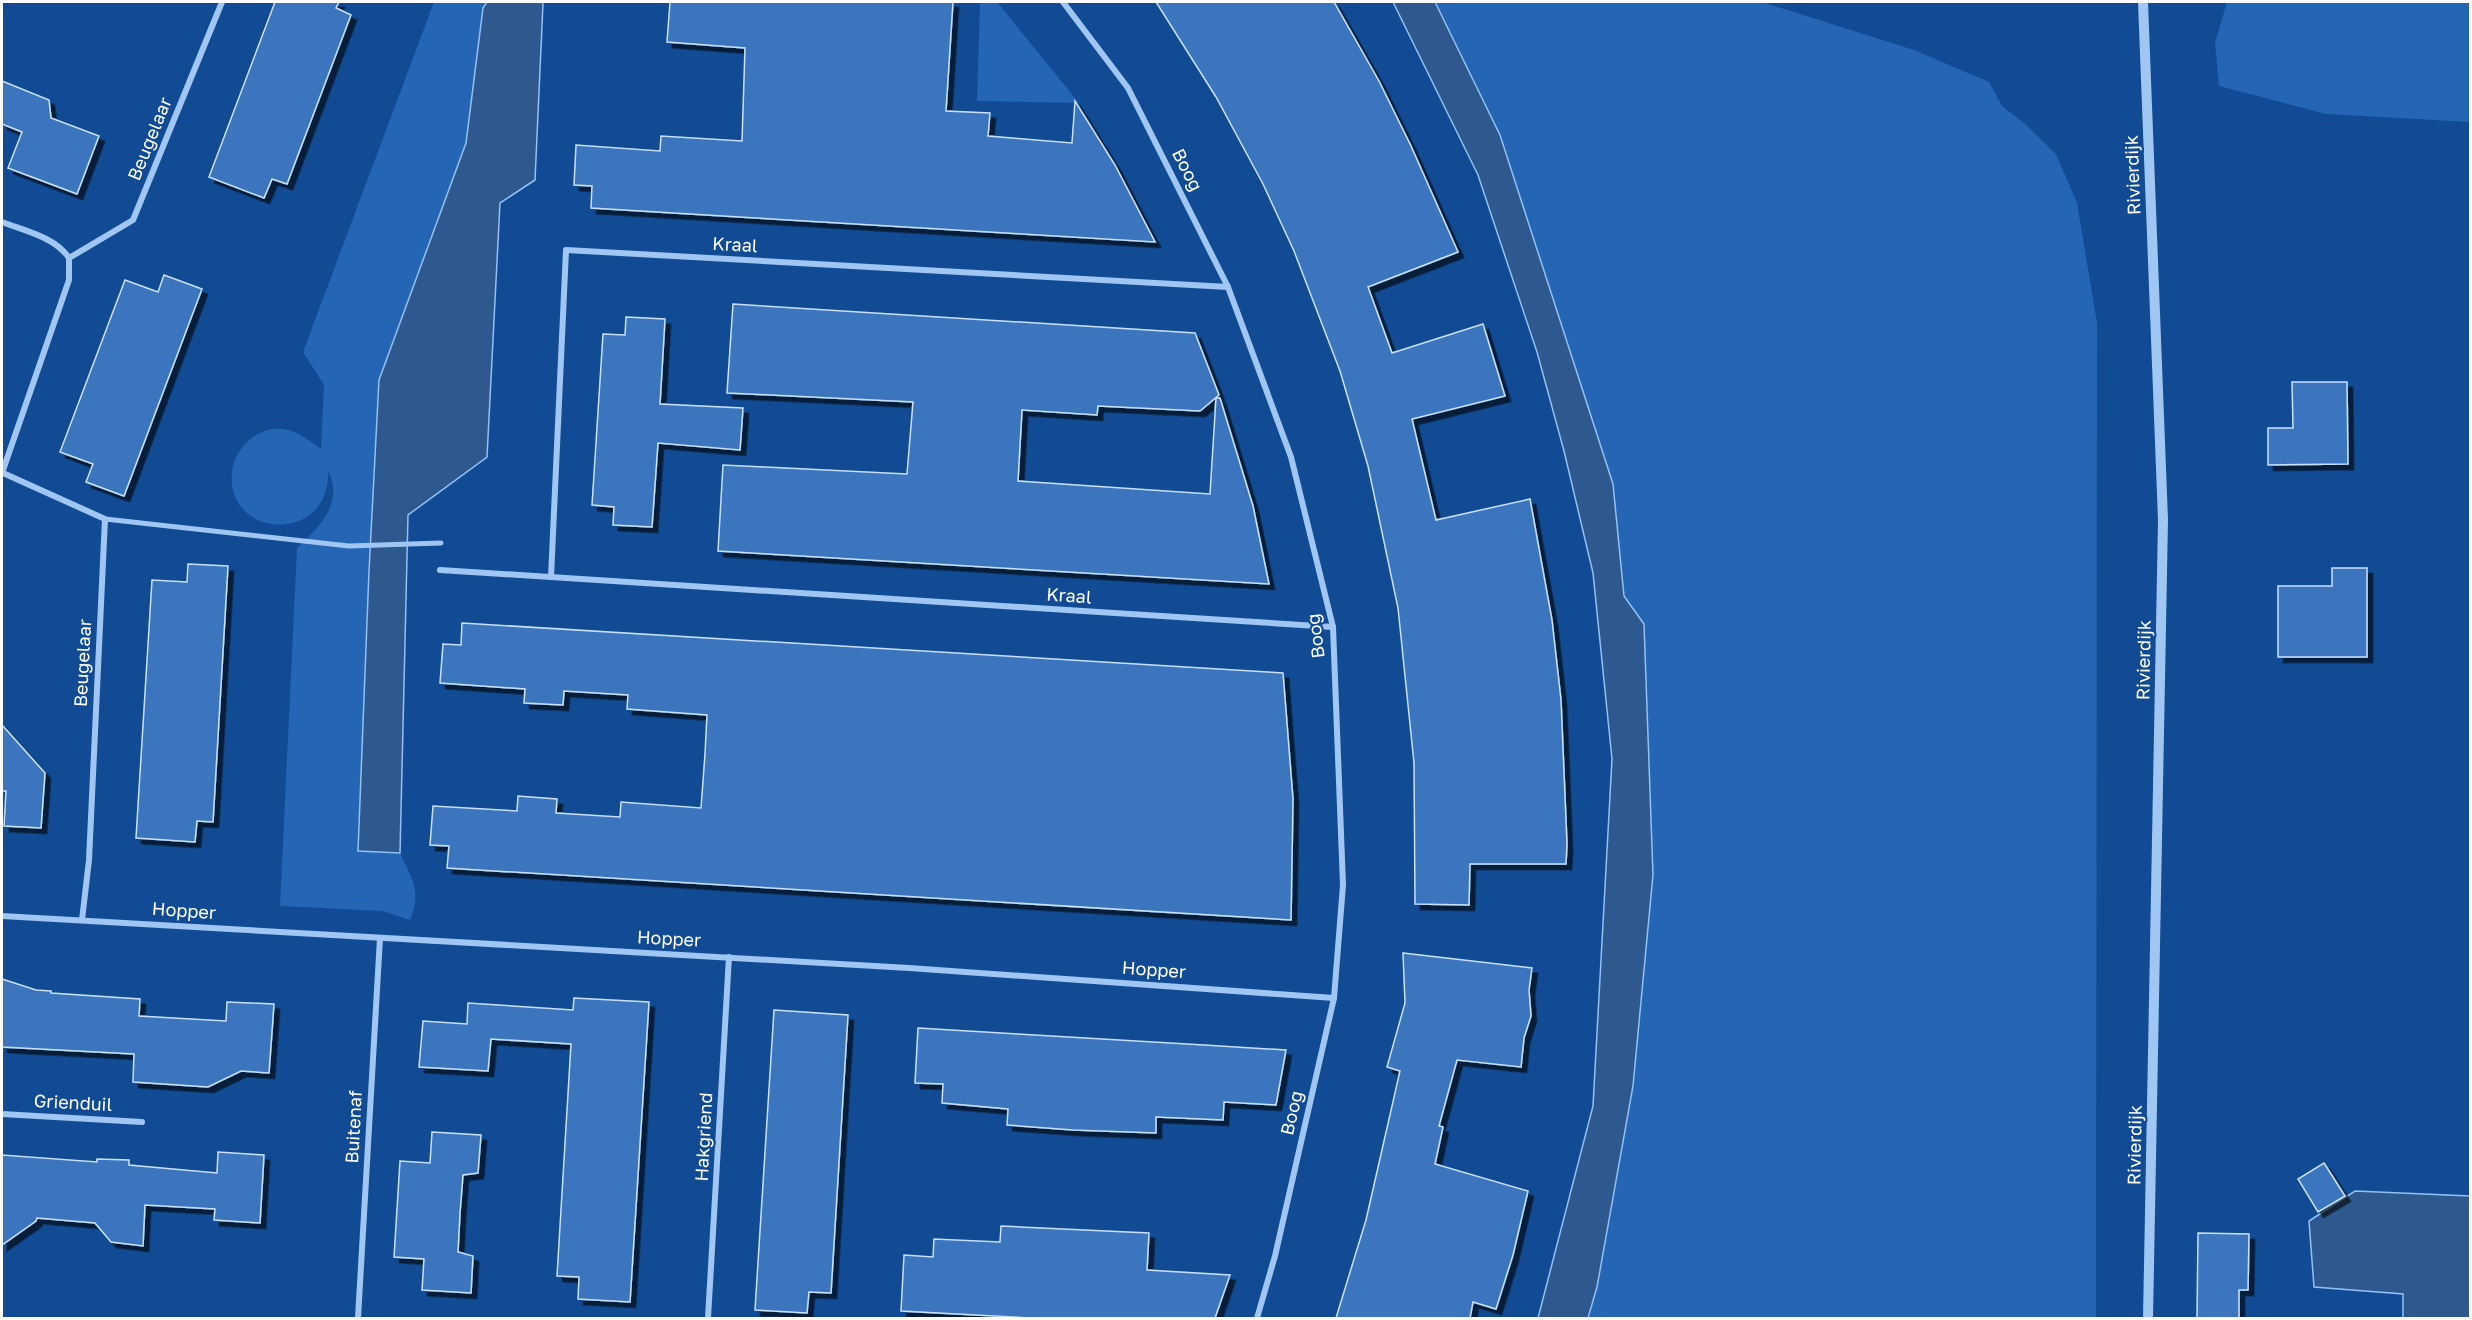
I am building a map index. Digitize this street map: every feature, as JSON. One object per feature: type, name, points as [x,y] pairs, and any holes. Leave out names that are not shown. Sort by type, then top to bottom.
[{"type":"street","name":"Beugelaar","points":[[69,258],[133,220],[222,2]]},
{"type":"street","name":"Boog","points":[[1063,2],[1128,88],[1228,287],[1291,457],[1333,627],[1343,885],[1334,998],[1275,1256],[1257,1318]]},
{"type":"street","name":"Rivierdijk","points":[[2143,2],[2163,520],[2148,1318]]},
{"type":"street","points":[[2,222],[52,242],[63,248],[69,258],[69,280],[2,473],[105,519],[350,546],[441,543]]},
{"type":"street","name":"Kraal","points":[[551,577],[566,250],[1228,287]]},
{"type":"street","name":"Beugelaar","points":[[82,920],[89,860],[105,519]]},
{"type":"street","name":"Kraal","points":[[440,570],[1333,627]]},
{"type":"street","name":"Hopper","points":[[2,916],[729,957],[1334,998]]},
{"type":"street","name":"Buitenaf","points":[[358,1318],[380,938]]},
{"type":"street","name":"Hakgriend","points":[[708,1318],[729,957]]},
{"type":"street","name":"Grienduil","points":[[2,1114],[142,1122]]},
{"type":"shaded area","points":[[434,2],[487,2],[483,9],[466,143],[379,380],[358,851],[400,853],[414,885],[414,910],[410,920],[382,911],[280,906],[297,548],[327,514],[333,493],[332,482],[328,470],[325,494],[314,512],[298,522],[279,525],[260,521],[245,511],[234,495],[232,472],[235,460],[245,444],[254,436],[269,430],[277,428],[292,431],[321,449],[324,385],[303,352]]},
{"type":"shaded area","points":[[487,2],[542,2],[543,4],[535,180],[500,203],[487,457],[408,515],[400,853],[358,851],[379,380],[466,143],[483,8]]},
{"type":"shaded area","points":[[980,2],[997,2],[1079,103],[977,101]]},
{"type":"shaded area","points":[[1393,2],[1435,2],[1500,135],[1613,484],[1624,596],[1644,624],[1653,875],[1633,1086],[1597,1287],[1588,1318],[1538,1318],[1593,1106],[1612,759],[1593,573],[1564,451],[1537,352],[1478,175]]},
{"type":"shaded area","points":[[1435,2],[1762,2],[1914,50],[1989,82],[2002,106],[2025,124],[2056,154],[2077,203],[2097,323],[2096,1318],[1588,1318],[1597,1287],[1633,1086],[1653,875],[1644,624],[1624,596],[1613,484],[1500,135]]},
{"type":"shaded area","points":[[2227,2],[2470,2],[2470,122],[2326,114],[2219,86],[2215,43]]},
{"type":"shaded area","points":[[2355,1191],[2470,1196],[2470,1318],[2403,1318],[2403,1294],[2314,1287],[2309,1221]]},
{"type":"building","points":[[275,2],[339,2],[336,8],[351,15],[287,184],[272,179],[264,198],[209,177]]},
{"type":"building","points":[[670,2],[953,2],[946,111],[990,113],[988,136],[1072,143],[1075,101],[1115,165],[1155,242],[591,208],[592,186],[574,185],[576,145],[660,151],[661,136],[742,141],[745,48],[667,42]]},
{"type":"building","points":[[1156,2],[1334,2],[1379,81],[1458,252],[1368,287],[1392,353],[1483,324],[1505,396],[1412,419],[1436,520],[1530,499],[1552,620],[1561,700],[1567,844],[1566,864],[1470,864],[1469,905],[1415,904],[1414,763],[1398,608],[1368,466],[1340,371],[1294,251],[1263,184],[1216,97]]},
{"type":"building","points":[[2,81],[49,100],[51,118],[99,136],[77,194],[8,168],[22,132],[2,124]]},
{"type":"building","points":[[164,275],[202,289],[124,496],[86,482],[93,464],[60,452],[125,280],[158,292]]},
{"type":"building","points":[[733,304],[1195,333],[1219,395],[1200,411],[1098,406],[1097,415],[1022,410],[1018,481],[1210,494],[1216,398],[1220,398],[1253,506],[1269,584],[718,551],[723,465],[907,474],[913,402],[727,393]]},
{"type":"building","points":[[626,317],[665,319],[660,404],[743,408],[740,450],[658,443],[652,527],[613,525],[614,507],[592,505],[603,334],[625,335]]},
{"type":"building","points":[[2292,382],[2347,382],[2348,464],[2268,465],[2268,428],[2293,428]]},
{"type":"building","points":[[188,564],[228,566],[213,822],[197,821],[195,842],[136,838],[152,580],[187,582]]},
{"type":"building","points":[[2332,568],[2367,568],[2367,657],[2278,657],[2278,586],[2332,586]]},
{"type":"building","points":[[462,623],[1283,673],[1293,799],[1291,920],[447,868],[449,846],[430,845],[433,806],[517,811],[518,796],[557,799],[556,813],[620,817],[621,802],[701,808],[705,754],[707,715],[627,709],[628,695],[564,691],[563,705],[524,703],[525,689],[440,683],[443,644],[461,645]]},
{"type":"building","points":[[2,725],[45,773],[41,828],[4,826],[6,791],[2,791]]},
{"type":"building","points":[[1403,953],[1532,968],[1529,990],[1531,1016],[1524,1038],[1521,1067],[1457,1060],[1439,1126],[1443,1127],[1435,1164],[1528,1191],[1513,1255],[1496,1309],[1473,1302],[1470,1318],[1336,1318],[1366,1220],[1400,1071],[1387,1067],[1405,1003]]},
{"type":"building","points":[[2,979],[36,990],[51,991],[51,993],[140,999],[139,1016],[226,1021],[227,1002],[274,1004],[269,1073],[241,1071],[208,1087],[133,1082],[134,1054],[2,1047]]},
{"type":"building","points":[[574,998],[649,1002],[630,1302],[578,1299],[579,1277],[557,1276],[571,1044],[491,1039],[488,1071],[419,1067],[423,1021],[467,1024],[468,1003],[573,1010]]},
{"type":"building","points":[[774,1010],[848,1015],[831,1293],[809,1292],[807,1313],[755,1310]]},
{"type":"building","points":[[918,1028],[1286,1050],[1276,1105],[1224,1102],[1223,1120],[1156,1117],[1156,1133],[1073,1130],[1007,1125],[1008,1109],[942,1103],[943,1084],[915,1083]]},
{"type":"building","points":[[432,1132],[481,1135],[478,1173],[463,1175],[460,1213],[458,1252],[473,1256],[471,1293],[422,1290],[424,1259],[394,1257],[400,1161],[430,1163]]},
{"type":"building","points":[[218,1152],[264,1155],[260,1223],[214,1220],[215,1209],[145,1205],[143,1246],[111,1242],[95,1223],[37,1218],[2,1245],[2,1155],[97,1162],[97,1159],[129,1160],[129,1165],[217,1173]]},
{"type":"building","points":[[2324,1163],[2345,1196],[2318,1212],[2298,1179]]},
{"type":"building","points":[[1001,1226],[1149,1233],[1147,1270],[1230,1275],[1215,1318],[1030,1318],[901,1311],[904,1255],[933,1257],[934,1239],[1000,1242]]},
{"type":"building","points":[[2198,1233],[2249,1234],[2248,1290],[2239,1290],[2239,1318],[2197,1318]]}]
